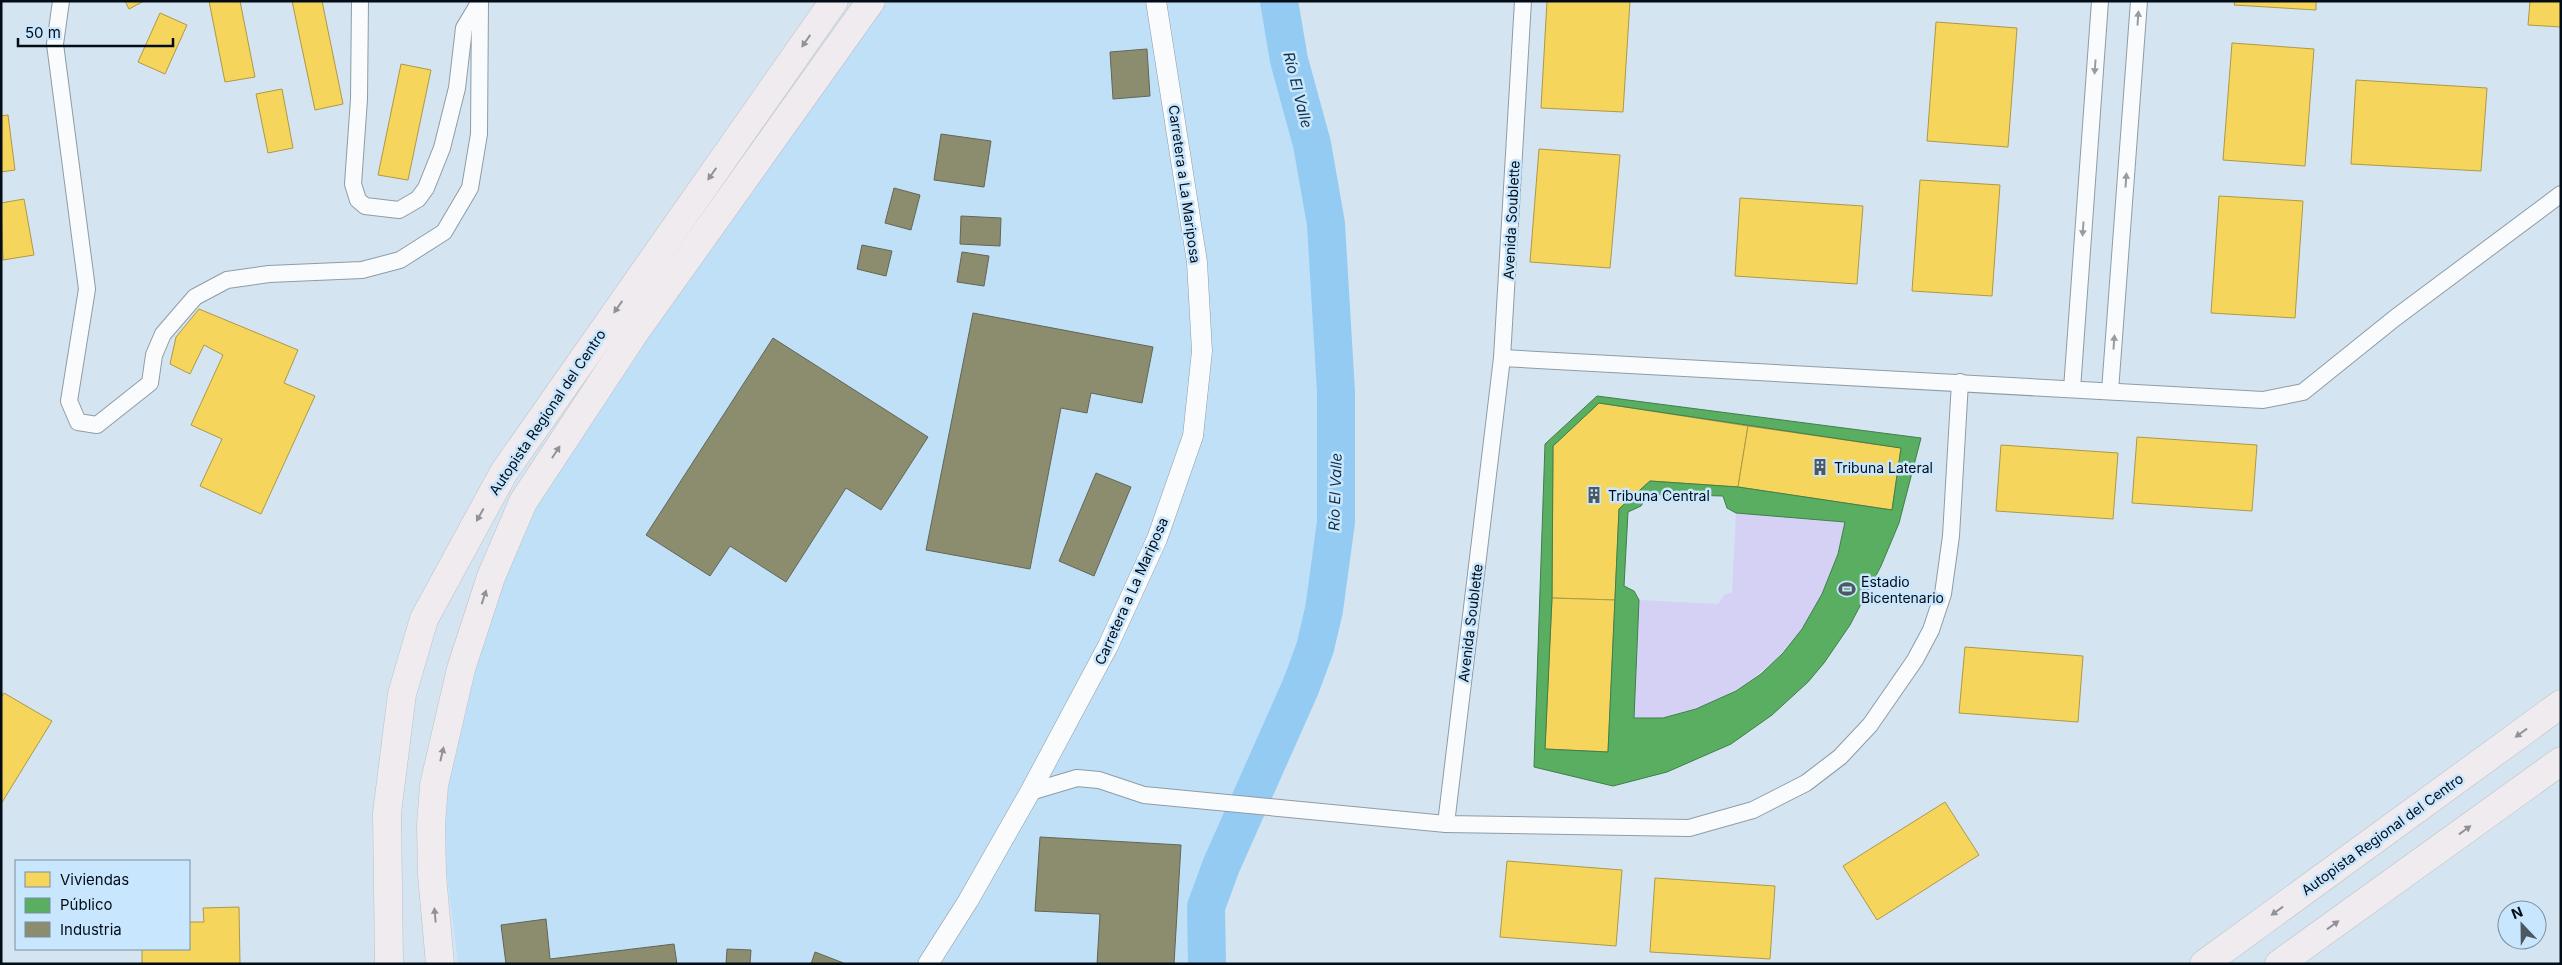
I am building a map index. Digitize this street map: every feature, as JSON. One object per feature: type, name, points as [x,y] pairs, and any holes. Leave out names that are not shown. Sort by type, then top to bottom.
[{"type":"highway","name":"Autopista Regional del Centro","points":[[389,964],[387,813],[402,694],[424,619],[504,472],[834,1]]},
{"type":"highway","name":"Autopista Regional del Centro","points":[[440,964],[432,874],[431,825],[434,785],[461,669],[491,577],[523,502],[633,336],[871,1]]},
{"type":"highway","name":"Autopista Regional del Centro","points":[[2204,964],[2561,704]]},
{"type":"highway","points":[[2279,964],[2561,761]]},
{"type":"street","points":[[61,1],[56,44],[88,289],[69,401],[78,422],[97,426],[150,382],[154,355],[163,334],[195,297],[227,280],[269,274],[362,270],[400,260],[444,232],[470,188],[479,134],[478,53],[480,1]]},
{"type":"street","points":[[360,1],[360,100],[353,184],[358,200],[365,206],[399,210],[418,198],[426,188],[442,148],[457,88],[464,28],[480,1]]},
{"type":"street","name":"Carretera a La Mariposa","points":[[928,964],[968,901],[1030,792],[1116,628],[1157,539],[1193,436],[1202,351],[1197,262],[1156,1]]},
{"type":"street","name":"Avenida Soublette","points":[[1446,824],[1502,358],[1522,1]]},
{"type":"street","points":[[2072,389],[2100,1]]},
{"type":"street","points":[[2110,391],[2139,1]]},
{"type":"street","points":[[1502,358],[2263,400],[2303,392],[2395,318],[2561,194]]},
{"type":"street","points":[[1030,792],[1077,778],[1092,779],[1144,795],[1229,805],[1446,824],[1689,828],[1753,810],[1806,783],[1840,757],[1870,725],[1915,660],[1931,630],[1943,594],[1951,536],[1960,382]]},
{"type":"shaded area","points":[[884,1],[1273,1],[1321,175],[1334,269],[1344,441],[1333,548],[1315,620],[1231,841],[1210,913],[1216,964],[458,964],[445,859],[446,784],[483,620],[552,468]]},
{"type":"shaded area","points":[[1736,513],[1845,522],[1829,578],[1817,604],[1802,628],[1784,650],[1763,670],[1740,687],[1696,709],[1677,715],[1656,719],[1634,718],[1639,600],[1718,604],[1724,595],[1732,592]]},
{"type":"building: Viviendas","points":[[125,1],[144,1],[129,9]]},
{"type":"building: Viviendas","points":[[209,1],[240,1],[255,77],[225,82]]},
{"type":"building: Viviendas","points":[[292,1],[322,1],[343,104],[315,110]]},
{"type":"building: Viviendas","points":[[1547,1],[1630,1],[1623,112],[1541,108]]},
{"type":"building: Viviendas","points":[[2235,1],[2316,1],[2316,10],[2234,5]]},
{"type":"building: Viviendas","points":[[2530,1],[2561,1],[2561,27],[2528,25]]},
{"type":"building: Viviendas","points":[[160,13],[187,25],[165,74],[138,62]]},
{"type":"building: Viviendas","points":[[1936,22],[2017,28],[2008,147],[1927,141]]},
{"type":"building: Viviendas","points":[[2232,43],[2314,49],[2305,166],[2223,160]]},
{"type":"building: Viviendas","points":[[401,64],[431,70],[408,180],[378,175]]},
{"type":"building: Viviendas","points":[[2356,80],[2487,88],[2481,171],[2351,164]]},
{"type":"building: Viviendas","points":[[282,89],[293,148],[268,153],[256,94]]},
{"type":"building: Viviendas","points":[[8,115],[15,170],[1,172],[1,116]]},
{"type":"building: Viviendas","points":[[1539,149],[1620,155],[1610,268],[1530,262]]},
{"type":"building: Viviendas","points":[[1920,180],[2000,185],[1992,296],[1912,291]]},
{"type":"building: Viviendas","points":[[2219,196],[2303,201],[2295,318],[2211,313]]},
{"type":"building: Viviendas","points":[[1740,198],[1863,206],[1857,284],[1735,276]]},
{"type":"building: Viviendas","points":[[24,199],[34,255],[3,260],[1,203]]},
{"type":"building: Viviendas","points":[[199,309],[298,350],[284,383],[315,396],[261,514],[200,486],[222,439],[191,425],[223,355],[204,345],[190,374],[170,364],[176,337]]},
{"type":"building: Viviendas","name":"Tribuna Central","points":[[1599,403],[1748,426],[1738,487],[1650,481],[1619,509],[1615,600],[1552,598],[1553,446]]},
{"type":"building: Viviendas","name":"Tribuna Lateral","points":[[1748,426],[1901,448],[1892,510],[1738,487]]},
{"type":"building: Viviendas","points":[[2137,437],[2257,445],[2252,511],[2132,503]]},
{"type":"building: Viviendas","points":[[2001,445],[2118,453],[2113,519],[1996,511]]},
{"type":"building: Viviendas","points":[[1552,598],[1615,600],[1608,752],[1545,749]]},
{"type":"building: Viviendas","points":[[1965,647],[2083,656],[2078,722],[1959,713]]},
{"type":"building: Viviendas","points":[[4,693],[52,721],[1,804],[1,698]]},
{"type":"building: Viviendas","points":[[1945,802],[1979,855],[1877,920],[1843,866]]},
{"type":"building: Viviendas","points":[[1507,861],[1622,870],[1616,946],[1500,937]]},
{"type":"building: Viviendas","points":[[1655,878],[1775,886],[1770,959],[1650,952]]},
{"type":"building: Viviendas","points":[[239,907],[240,964],[142,964],[142,950],[190,950],[190,922],[204,922],[203,908]]},
{"type":"building: Público","name":"Estadio Bicentenario","points":[[1597,396],[1921,438],[1899,523],[1881,566],[1850,625],[1824,663],[1808,682],[1772,715],[1731,744],[1667,772],[1613,786],[1534,767],[1545,444]],"holes":[[[1599,403],[1901,448],[1892,510],[1738,487],[1650,481],[1619,509],[1608,752],[1545,749],[1552,598],[1553,446]],[[1648,494],[1723,496],[1727,508],[1736,513],[1845,522],[1838,554],[1822,594],[1802,629],[1783,653],[1761,674],[1736,691],[1696,709],[1663,718],[1634,718],[1639,600],[1634,591],[1624,586],[1628,512],[1641,506]]]},
{"type":"building: Industria","points":[[1147,49],[1150,96],[1113,99],[1110,52]]},
{"type":"building: Industria","points":[[941,134],[991,141],[984,187],[934,180]]},
{"type":"building: Industria","points":[[894,188],[920,195],[911,230],[885,223]]},
{"type":"building: Industria","points":[[961,216],[1001,218],[1000,246],[960,244]]},
{"type":"building: Industria","points":[[862,245],[892,251],[886,276],[857,269]]},
{"type":"building: Industria","points":[[962,252],[989,256],[984,286],[957,282]]},
{"type":"building: Industria","points":[[973,313],[1153,347],[1142,403],[1091,393],[1087,413],[1061,408],[1030,569],[926,550]]},
{"type":"building: Industria","points":[[773,338],[928,437],[881,510],[846,488],[786,582],[730,546],[710,576],[646,535]]},
{"type":"building: Industria","points":[[1096,473],[1131,487],[1094,576],[1059,561]]},
{"type":"building: Industria","points":[[1040,837],[1181,845],[1174,964],[1097,964],[1100,914],[1035,911]]},
{"type":"building: Industria","points":[[546,919],[550,959],[674,944],[677,964],[506,964],[501,925]]},
{"type":"building: Industria","points":[[727,949],[751,950],[750,964],[726,964]]},
{"type":"building: Industria","points":[[815,952],[846,964],[811,964]]},
{"type":"waterway","name":"Río El Valle","points":[[1207,964],[1206,907],[1221,866],[1301,686],[1315,648],[1324,610],[1336,522],[1336,392],[1326,224],[1312,144],[1289,60],[1279,1]]},
{"type":"place","name":"Tribuna Lateral","points":[[1820,467]]},
{"type":"place","name":"Tribuna Central","points":[[1594,495]]},
{"type":"place","name":"Estadio Bicentenario","points":[[1847,589]]}]
